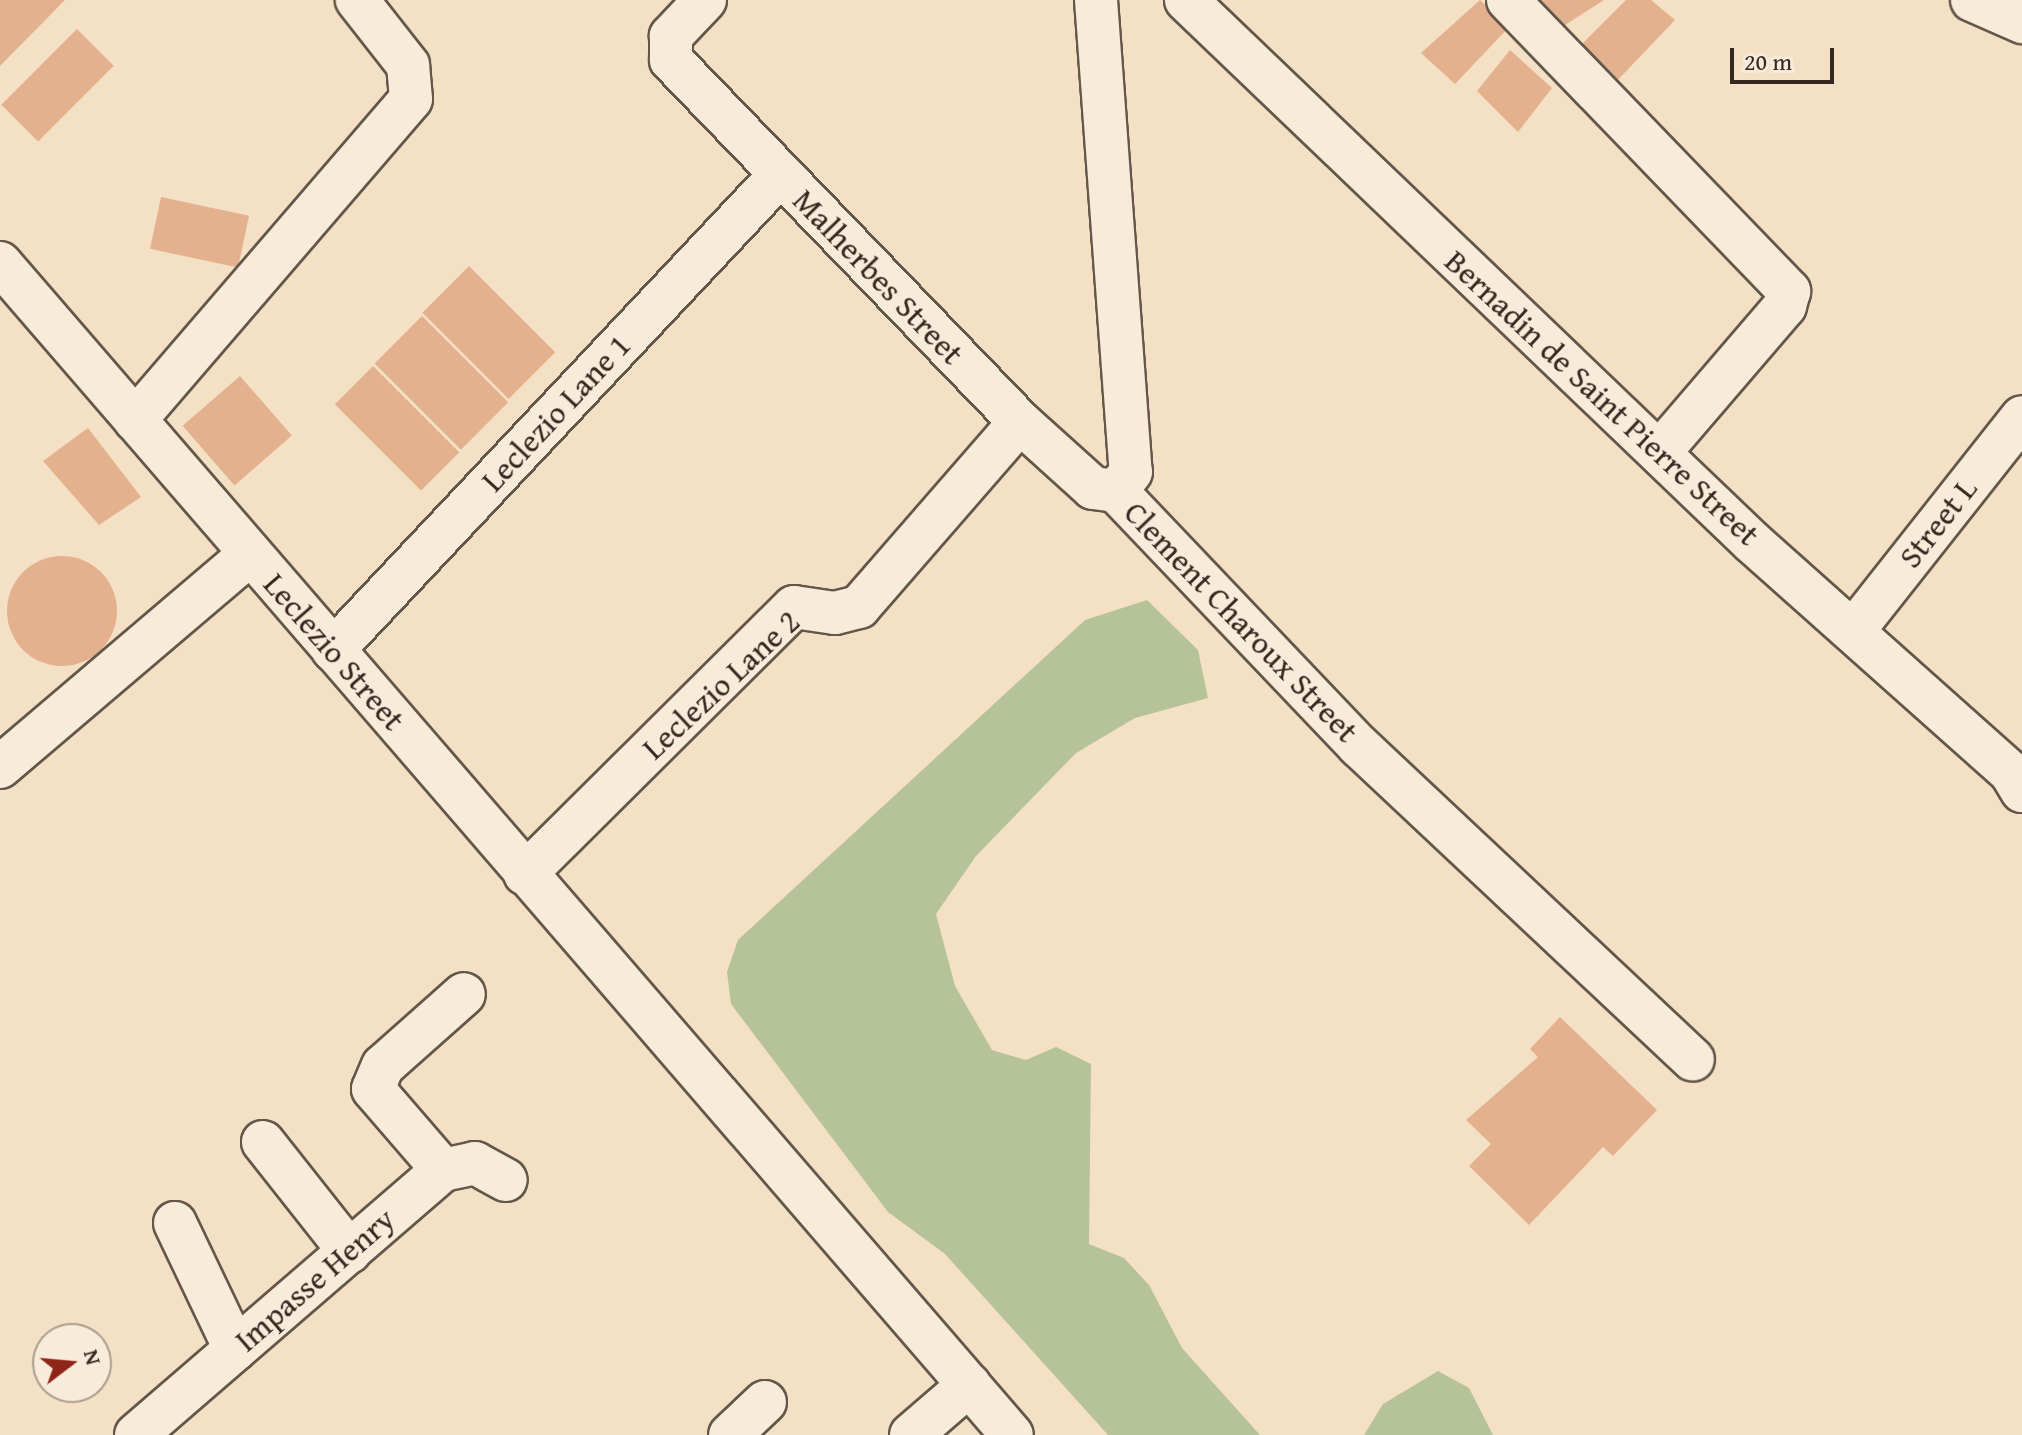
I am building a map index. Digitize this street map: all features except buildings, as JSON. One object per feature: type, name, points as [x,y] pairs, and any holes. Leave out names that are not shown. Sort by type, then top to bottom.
[{"type":"street","points":[[135,420],[411,99],[408,65],[357,0]]},
{"type":"street","name":"Malherbes Street","points":[[705,0],[671,36],[671,60],[779,176],[1020,422],[1093,488],[1116,491]]},
{"type":"street","name":"Clement Charoux Street","points":[[1096,0],[1131,472],[1116,491],[1359,746],[1693,1060]]},
{"type":"street","name":"Bernadin de Saint Pierre Street","points":[[1186,0],[1660,452],[1854,630],[2018,774]]},
{"type":"street","points":[[1508,0],[1789,291],[1785,306],[1660,452]]},
{"type":"street","points":[[1972,0],[2022,22]]},
{"type":"street","name":"Leclezio Lane 1","points":[[333,650],[779,176]]},
{"type":"street","name":"Leclezio Street","points":[[0,263],[1012,1435]]},
{"type":"street","name":"Street L","points":[[1854,630],[2022,417]]},
{"type":"street","name":"Leclezio Lane 2","points":[[525,874],[794,607],[835,613],[859,607],[1020,422]]},
{"type":"street","points":[[0,767],[250,554]]},
{"type":"street","points":[[464,994],[383,1066],[373,1089],[443,1170],[475,1163],[506,1180]]},
{"type":"street","points":[[263,1142],[350,1252]]},
{"type":"street","name":"Impasse Henry","points":[[136,1435],[443,1170]]},
{"type":"street","points":[[175,1223],[235,1349]]},
{"type":"street","points":[[911,1435],[969,1385]]},
{"type":"street","points":[[730,1435],[765,1402]]},
{"type":"green space","points":[[1147,600],[1198,650],[1208,698],[1135,718],[1076,753],[976,856],[936,914],[955,986],[992,1050],[1026,1060],[1056,1047],[1091,1064],[1089,1244],[1124,1258],[1149,1285],[1182,1348],[1260,1435],[1108,1435],[945,1254],[888,1212],[731,1004],[727,972],[738,940],[1085,620]]},
{"type":"green space","points":[[1438,1371],[1469,1388],[1493,1435],[1364,1435],[1383,1404]]}]
